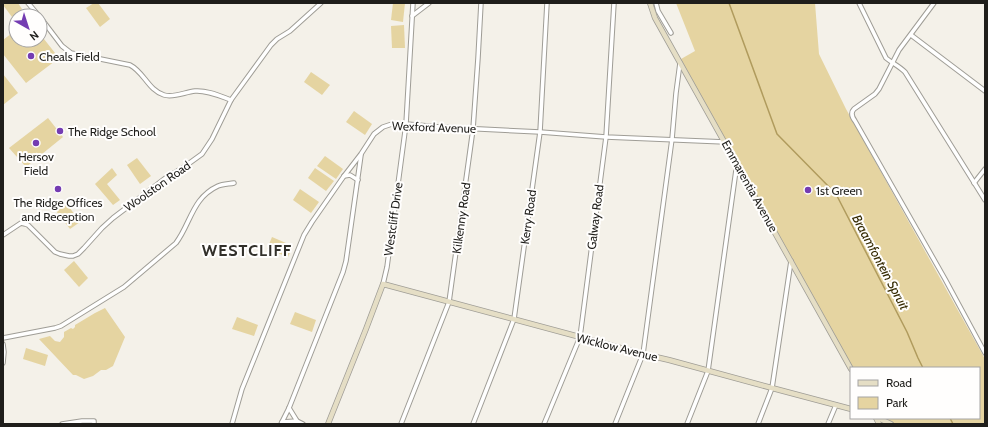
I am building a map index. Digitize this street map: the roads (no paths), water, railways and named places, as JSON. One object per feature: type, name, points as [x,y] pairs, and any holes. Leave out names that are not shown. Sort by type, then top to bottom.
[{"type":"street","name":"Woolston Road","points":[[3,235],[21,223],[25,224],[55,252],[69,256],[78,254],[113,218],[167,177],[202,154],[212,139],[231,100],[270,45],[288,32],[321,3]]},
{"type":"street","name":"Westcliff Drive","points":[[328,424],[383,284],[387,267],[406,124],[412,3]]},
{"type":"street","points":[[412,16],[428,3]]},
{"type":"street","name":"Kilkenny Road","points":[[401,424],[449,302],[473,129],[481,3]]},
{"type":"street","name":"Kerry Road","points":[[473,424],[514,320],[540,132],[547,3]]},
{"type":"street","name":"Galway Road","points":[[544,424],[580,337],[606,137],[614,3]]},
{"type":"street","name":"Emmarentia Avenue","points":[[650,3],[656,18],[850,367]]},
{"type":"street","points":[[656,3],[658,12],[671,33]]},
{"type":"street","points":[[859,3],[884,55],[888,60],[904,72],[985,200]]},
{"type":"street","points":[[934,3],[899,50],[878,91],[852,110],[852,115],[985,353]]},
{"type":"street","points":[[48,28],[68,51],[130,65],[157,92],[164,95],[171,96],[187,92],[201,91],[231,100]]},
{"type":"street","points":[[911,35],[985,90]]},
{"type":"street","points":[[615,424],[643,354],[672,139],[680,61]]},
{"type":"street","name":"Wexford Avenue","points":[[232,424],[242,389],[304,235],[374,134],[381,128],[392,124],[406,124],[606,137],[725,142]]},
{"type":"street","points":[[281,423],[289,408],[345,266],[361,154]]},
{"type":"street","points":[[687,424],[708,371],[737,162]]},
{"type":"street","points":[[974,183],[985,170]]},
{"type":"street","points":[[344,176],[350,175],[358,180]]},
{"type":"street","points":[[3,338],[61,326],[124,288],[176,243],[192,211],[207,193],[219,186],[234,183]]},
{"type":"street","points":[[758,424],[772,388],[791,261]]},
{"type":"street","name":"Wicklow Avenue","points":[[383,284],[850,409]]},
{"type":"street","points":[[3,344],[3,363]]},
{"type":"street","points":[[828,424],[836,405]]},
{"type":"street","points":[[289,408],[297,421],[303,424]]},
{"type":"street","points":[[879,419],[891,424]]},
{"type":"street","points":[[62,424],[82,421],[94,421],[94,424]]},
{"type":"street","points":[[281,423],[297,421]]},
{"type":"waterway","name":"Braamfontein Spruit","points":[[729,3],[777,134],[836,194],[907,332],[922,367]]},
{"type":"waterway","name":"Braamfontein Spruit","points":[[950,419],[953,424]]},
{"type":"place","name":"Cheals Field","points":[[31,56]]},
{"type":"place","name":"The Ridge School","points":[[60,131]]},
{"type":"place","name":"Hersov Field","points":[[36,143]]},
{"type":"place","name":"The Ridge Offices and Reception","points":[[58,189]]},
{"type":"place","name":"1st Green","points":[[808,190]]},
{"type":"district","name":"WESTCLIFF","points":[[247,250]]}]
